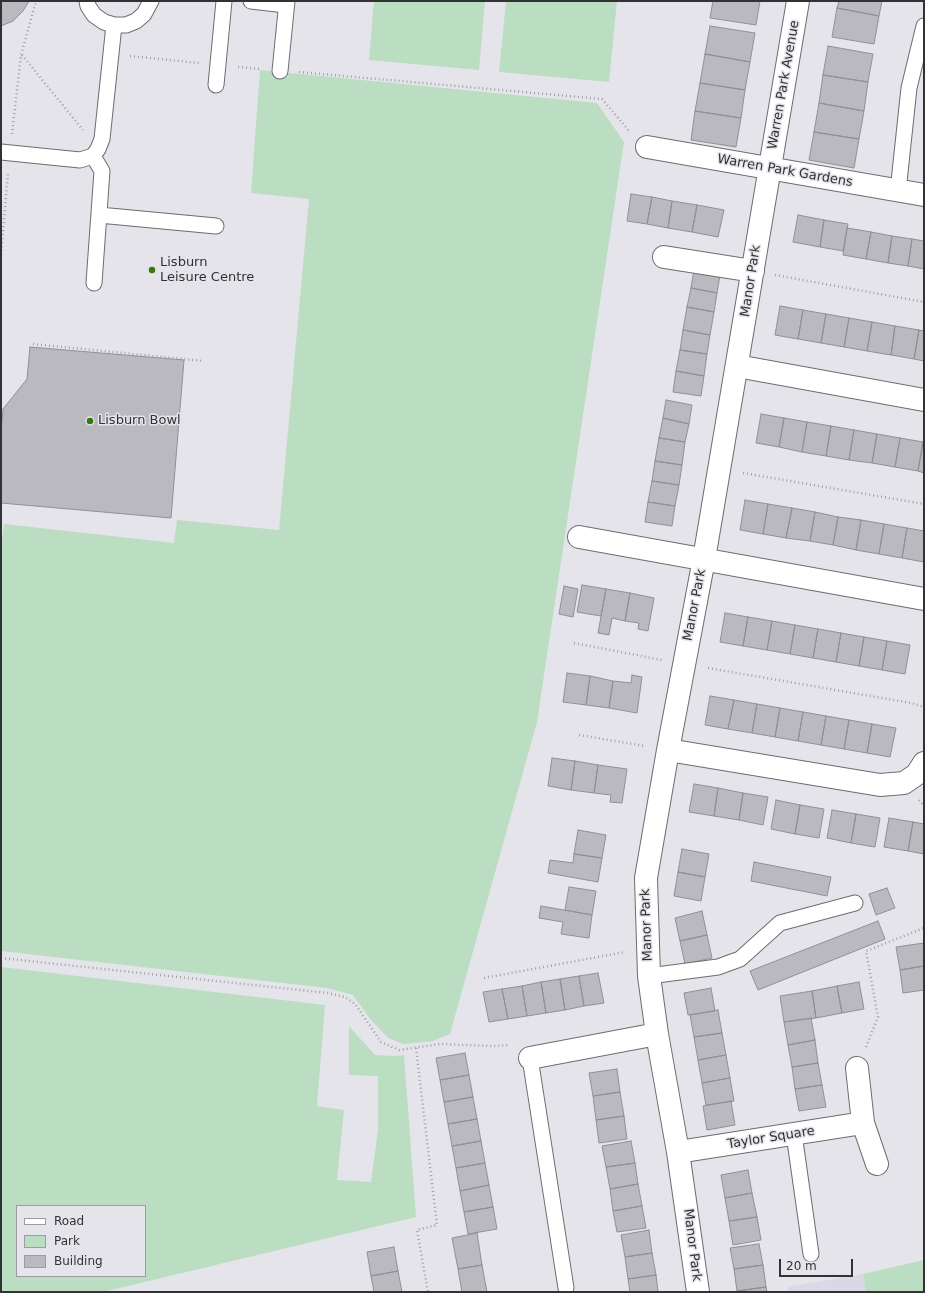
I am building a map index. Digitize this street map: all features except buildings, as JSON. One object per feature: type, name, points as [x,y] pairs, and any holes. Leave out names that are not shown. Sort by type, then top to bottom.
[{"type":"street","name":"Warren Park Avenue","points":[[769,169],[798,1]]},
{"type":"street","name":"Warren Park Gardens","points":[[647,147],[924,196]]},
{"type":"street","name":"Manor Park","points":[[698,1292],[678,1152],[657,1034],[649,976],[646,878],[668,750],[704,559],[769,169]]},
{"type":"street","points":[[664,257],[753,271]]},
{"type":"street","points":[[737,366],[924,400]]},
{"type":"street","name":"Manor Park","points":[[579,537],[704,559]]},
{"type":"street","points":[[704,559],[924,599]]},
{"type":"street","points":[[668,750],[880,786],[904,783],[917,774],[924,763]]},
{"type":"street","points":[[530,1058],[657,1034]]},
{"type":"street","points":[[857,1068],[863,1123],[877,1164]]},
{"type":"street","name":"Taylor Square","points":[[678,1152],[863,1123]]},
{"type":"lane","points":[[87,1],[88,6],[94,15],[104,22],[114,25],[126,25],[136,21],[144,14],[151,1]]},
{"type":"lane","points":[[216,85],[224,1]]},
{"type":"lane","points":[[251,1],[286,3],[280,70]]},
{"type":"lane","points":[[94,283],[102,171],[96,153],[102,139],[114,25]]},
{"type":"lane","points":[[898,191],[909,88],[924,26]]},
{"type":"lane","points":[[5,152],[80,160],[96,153]]},
{"type":"lane","points":[[99,215],[216,226]]},
{"type":"lane","points":[[649,976],[718,967],[740,959],[780,923],[855,903]]},
{"type":"lane","points":[[530,1058],[566,1288]]},
{"type":"lane","points":[[794,1134],[811,1254]]},
{"type":"path","points":[[1,255],[5,152],[21,55],[36,1]]},
{"type":"path","points":[[21,55],[96,153]]},
{"type":"path","points":[[112,55],[602,100],[635,138],[647,147]]},
{"type":"path","points":[[753,271],[924,302]]},
{"type":"path","points":[[33,344],[204,361]]},
{"type":"path","points":[[719,468],[924,504]]},
{"type":"path","points":[[574,643],[924,707]]},
{"type":"path","points":[[579,735],[668,750]]},
{"type":"path","points":[[857,1068],[878,1017],[866,951],[924,928]]},
{"type":"path","points":[[484,978],[647,948]]},
{"type":"path","points":[[1,958],[328,993],[345,997],[355,1004],[381,1042],[399,1050],[440,1044],[493,1046],[511,1044],[530,1058]]},
{"type":"path","points":[[416,1048],[437,1225],[417,1230],[428,1292]]},
{"type":"shaded area","points":[[863,1274],[866,1292],[789,1292],[788,1287]]},
{"type":"green space","points":[[374,1],[485,1],[479,70],[369,60]]},
{"type":"green space","points":[[506,1],[617,1],[609,82],[499,72]]},
{"type":"green space","points":[[260,70],[597,103],[624,142],[537,722],[450,1034],[433,1041],[403,1044],[388,1038],[371,1020],[353,995],[327,988],[1,951],[1,550],[4,524],[174,543],[177,520],[279,530],[309,199],[251,193]]},
{"type":"green space","points":[[1,967],[325,1005],[317,1106],[344,1110],[337,1180],[371,1182],[378,1130],[378,1076],[349,1075],[349,1026],[375,1055],[404,1055],[416,1217],[103,1292],[1,1292]]},
{"type":"green space","points":[[924,1260],[924,1292],[866,1292],[863,1274]]},
{"type":"place","name":"Lisburn Leisure Centre","points":[[152,270]]},
{"type":"place","name":"Lisburn Bowl","points":[[90,421]]}]
